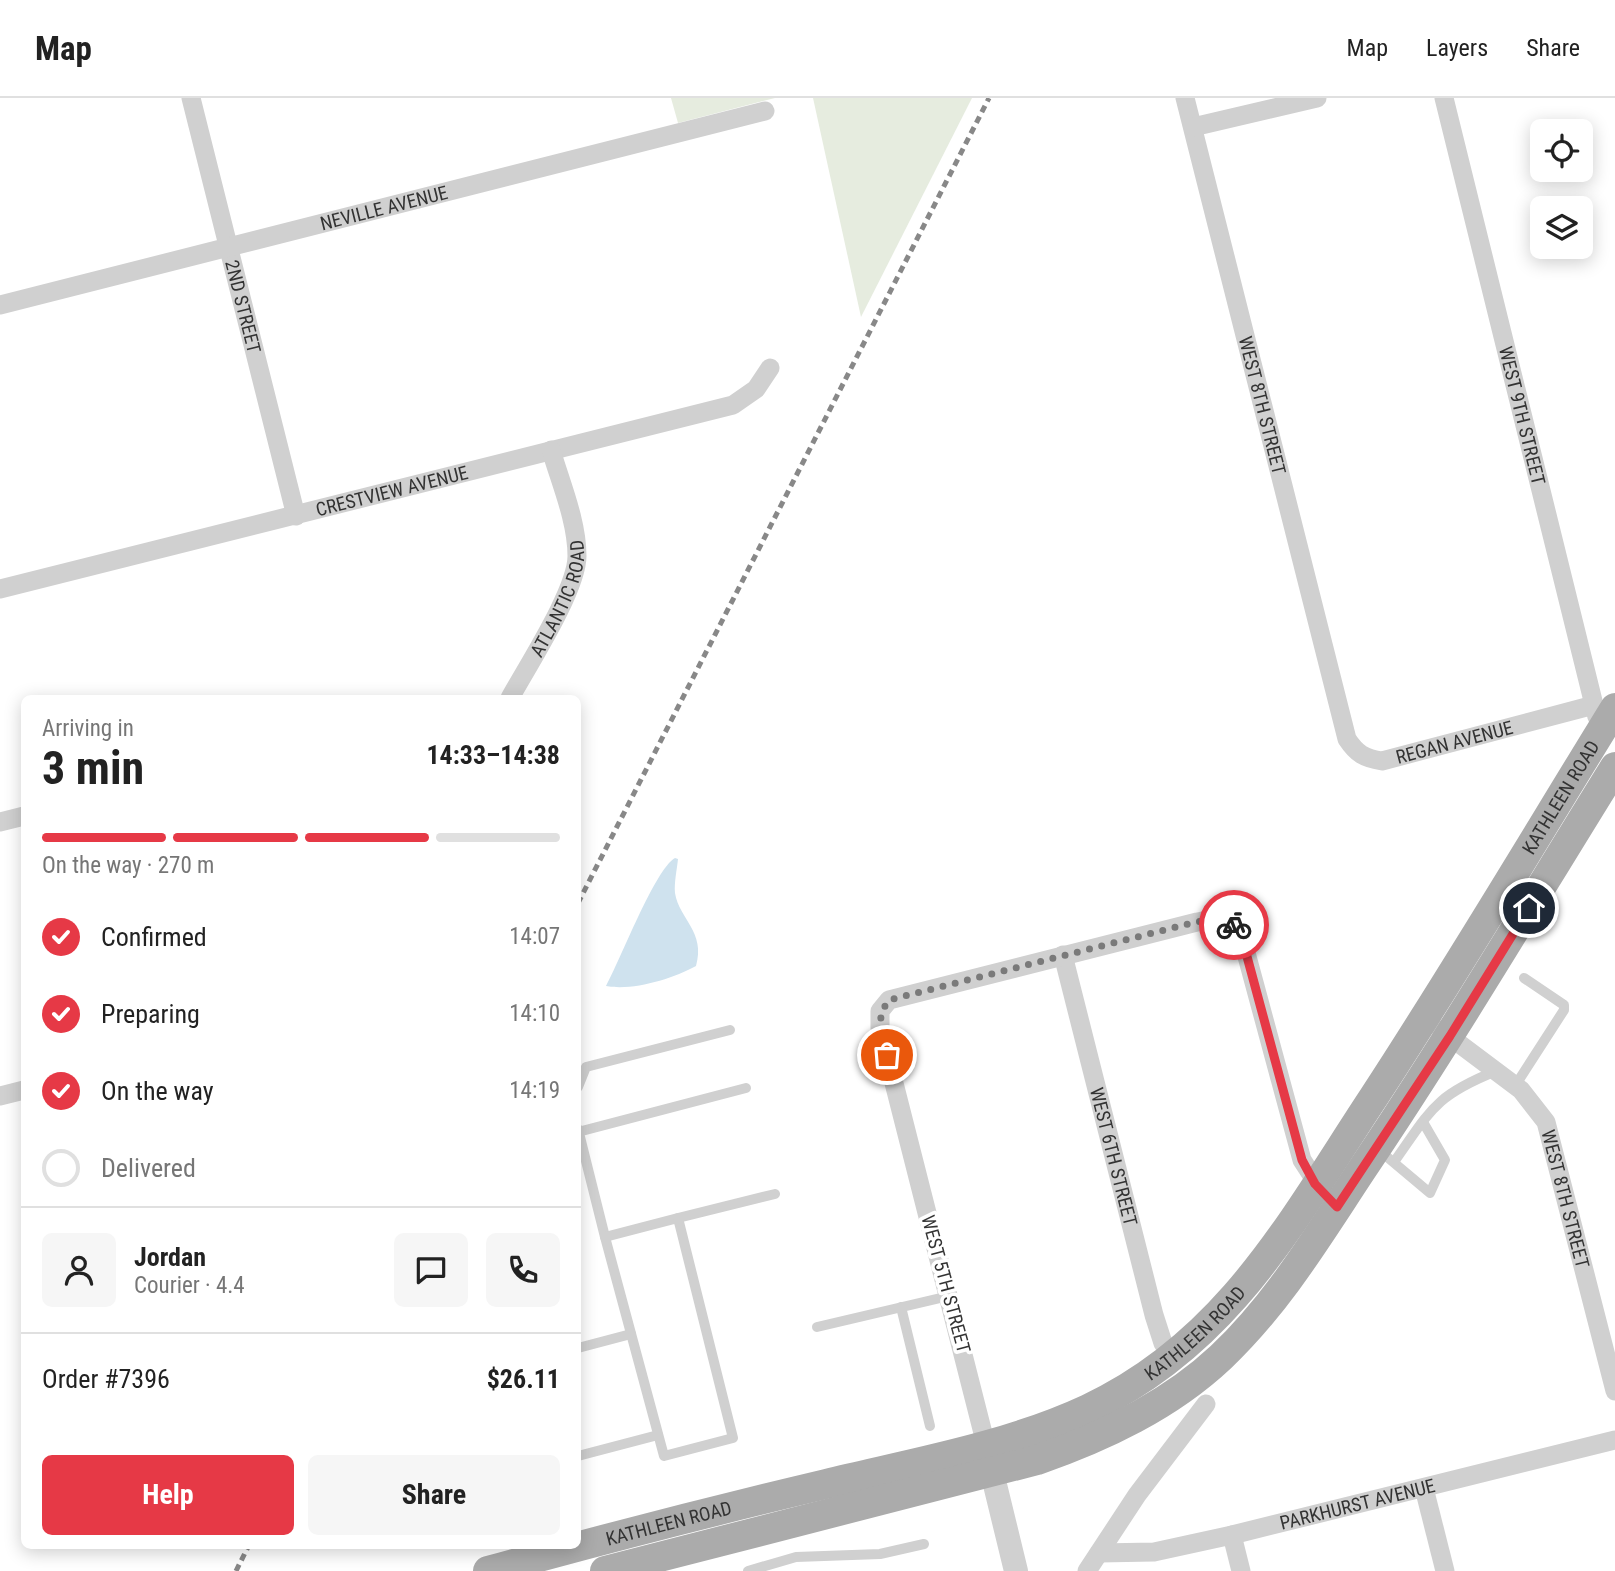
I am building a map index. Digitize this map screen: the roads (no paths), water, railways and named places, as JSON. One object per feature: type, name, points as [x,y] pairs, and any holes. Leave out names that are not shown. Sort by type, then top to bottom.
[{"type":"main road","points":[[1542,886],[1542,863],[1602,766],[1603,715]]},
{"type":"main road","name":"KATHLEEN ROAD","points":[[605,1571],[992,1474],[1079,1445],[1159,1404],[1220,1358],[1264,1311],[1337,1207],[1385,1155],[1424,1098],[1438,1028],[1603,715]]},
{"type":"main road","name":"KATHLEEN ROAD","points":[[581,1547],[986,1445],[1088,1409],[1133,1384],[1172,1357],[1235,1300],[1315,1184],[1438,1028],[1542,886],[1615,768]]},
{"type":"main road","name":"KATHLEEN ROAD","points":[[488,1571],[574,1549]]},
{"type":"street","name":"2ND STREET","points":[[191,98],[296,516]]},
{"type":"street","name":"WEST 8TH STREET","points":[[1185,98],[1340,712]]},
{"type":"street","points":[[1193,127],[1317,98]]},
{"type":"street","name":"WEST 9TH STREET","points":[[1444,98],[1603,715]]},
{"type":"street","name":"NEVILLE AVENUE","points":[[0,305],[765,111]]},
{"type":"street","name":"CRESTVIEW AVENUE","points":[[0,589],[733,405],[756,388],[770,368]]},
{"type":"street","name":"ATLANTIC ROAD","points":[[512,695],[572,582],[577,559],[576,542],[551,450]]},
{"type":"street","name":"REGAN AVENUE","points":[[1340,712],[1355,752],[1367,759],[1382,761],[1603,715]]},
{"type":"street","points":[[0,822],[21,817]]},
{"type":"street","points":[[1063,955],[1196,922],[1221,918],[1233,923],[1242,938],[1302,1160],[1315,1184],[1337,1207]]},
{"type":"street","name":"WEST 5TH STREET","points":[[1016,1571],[880,1028],[880,1011],[889,1000],[1063,955]]},
{"type":"street","name":"WEST 6TH STREET","points":[[1063,955],[1154,1315],[1163,1343],[1172,1357]]},
{"type":"street","name":"WEST 8TH STREET","points":[[1438,1028],[1515,1086],[1538,1108],[1546,1122],[1615,1391]]},
{"type":"street","points":[[0,1096],[21,1091]]},
{"type":"street","points":[[1087,1571],[1137,1496],[1206,1404]]},
{"type":"street","name":"PARKHURST AVENUE","points":[[1099,1553],[1154,1552],[1232,1535],[1615,1440]]},
{"type":"street","points":[[1423,1488],[1445,1571]]},
{"type":"street","points":[[1232,1535],[1241,1571]]},
{"type":"lane","points":[[1515,1086],[1564,1010],[1564,1005],[1524,978]]},
{"type":"lane","points":[[581,1080],[586,1067],[730,1030]]},
{"type":"lane","points":[[1423,1122],[1385,1155],[1430,1194],[1445,1160],[1423,1122],[1424,1098],[1496,1071]]},
{"type":"lane","points":[[581,1129],[746,1088]]},
{"type":"lane","points":[[581,1142],[664,1455],[733,1438],[678,1218]]},
{"type":"lane","points":[[605,1237],[775,1194]]},
{"type":"lane","points":[[817,1328],[949,1296]]},
{"type":"lane","points":[[901,1307],[930,1426]]},
{"type":"lane","points":[[581,1347],[631,1334]]},
{"type":"lane","points":[[581,1455],[658,1435]]},
{"type":"lane","points":[[748,1571],[796,1557],[880,1554],[924,1544]]},
{"type":"water","points":[[675,858],[678,859],[675,893],[698,944],[696,966],[652,983],[628,987],[606,986],[648,897]]},
{"type":"railway","points":[[581,897],[989,98]]},
{"type":"railway","points":[[236,1571],[247,1549]]}]
